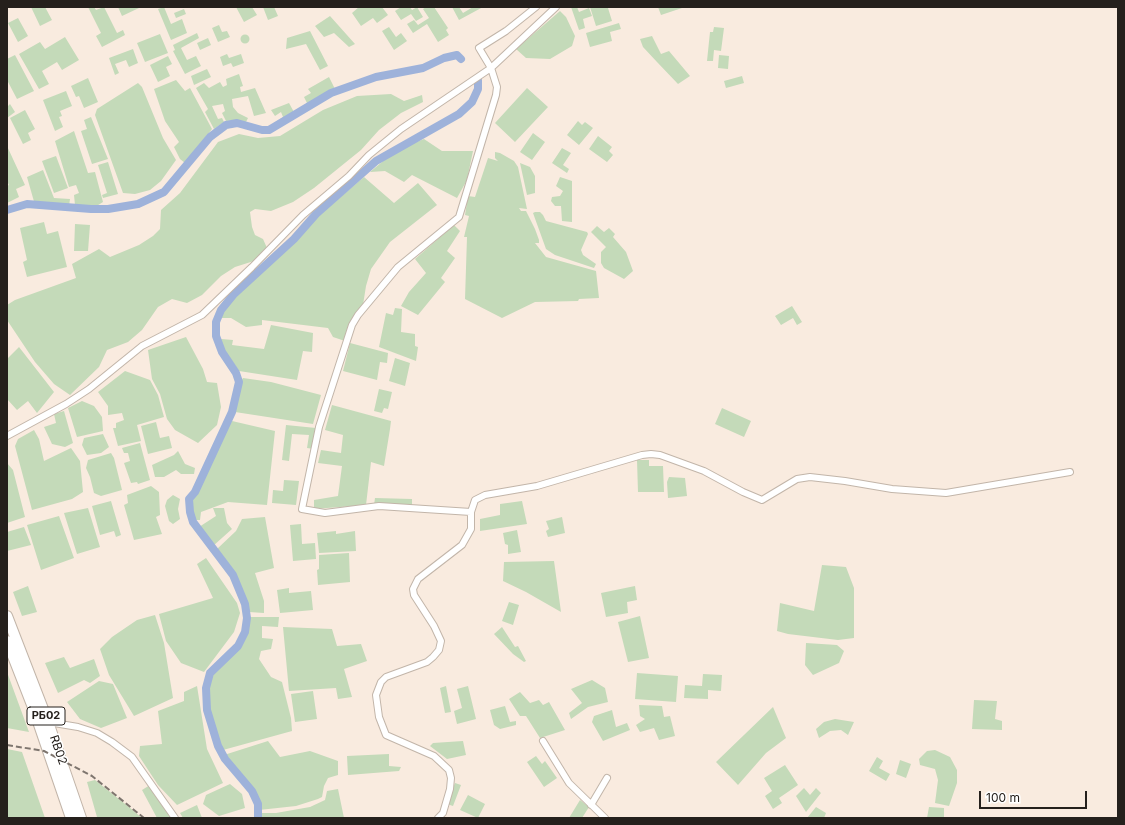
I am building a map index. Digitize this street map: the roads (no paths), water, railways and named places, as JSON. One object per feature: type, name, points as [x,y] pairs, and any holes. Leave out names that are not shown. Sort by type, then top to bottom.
[{"type":"highway","name":"RB02","points":[[7,616],[48,722],[81,818]]},
{"type":"highway","name":"RB02","points":[[7,641],[34,710],[71,818]]},
{"type":"street","points":[[471,512],[380,506],[325,513],[302,509],[305,488],[319,427],[352,325],[358,315],[398,267],[452,225],[459,217],[496,95],[497,87],[491,68],[479,48],[506,31],[536,7]]},
{"type":"street","points":[[7,436],[66,404],[89,389],[142,346],[202,315],[303,215],[349,176],[369,155],[400,129],[491,68],[556,7]]},
{"type":"street","points":[[438,818],[442,813],[450,789],[451,778],[449,770],[434,756],[386,735],[378,712],[376,696],[381,682],[386,677],[427,662],[439,650],[441,641],[434,626],[414,595],[413,589],[418,579],[462,545],[472,529],[471,512],[475,500],[485,495],[537,486],[642,455],[651,454],[660,455],[704,471],[743,492],[762,500],[797,479],[810,477],[892,489],[946,493],[1070,472]]},
{"type":"street","points":[[48,722],[78,727],[96,733],[112,742],[132,757],[175,818]]},
{"type":"street","points":[[543,741],[570,783],[605,818]]},
{"type":"street","points":[[591,804],[607,778]]},
{"type":"waterway","points":[[7,210],[27,204],[91,209],[108,209],[138,204],[164,192],[210,137],[226,125],[237,123],[262,130],[269,130],[331,93],[376,77],[423,68],[444,58],[457,55],[461,59]]},
{"type":"waterway","points":[[258,818],[258,804],[252,791],[225,759],[218,746],[207,710],[206,688],[210,673],[238,646],[245,632],[247,618],[245,604],[233,575],[193,522],[190,512],[189,499],[195,492],[232,412],[239,382],[236,373],[222,352],[216,336],[216,322],[221,310],[234,294],[294,239],[316,214],[376,161],[459,114],[472,102],[478,89],[478,80]]},
{"type":"railway","points":[[7,745],[44,751],[92,776],[144,818]]}]
